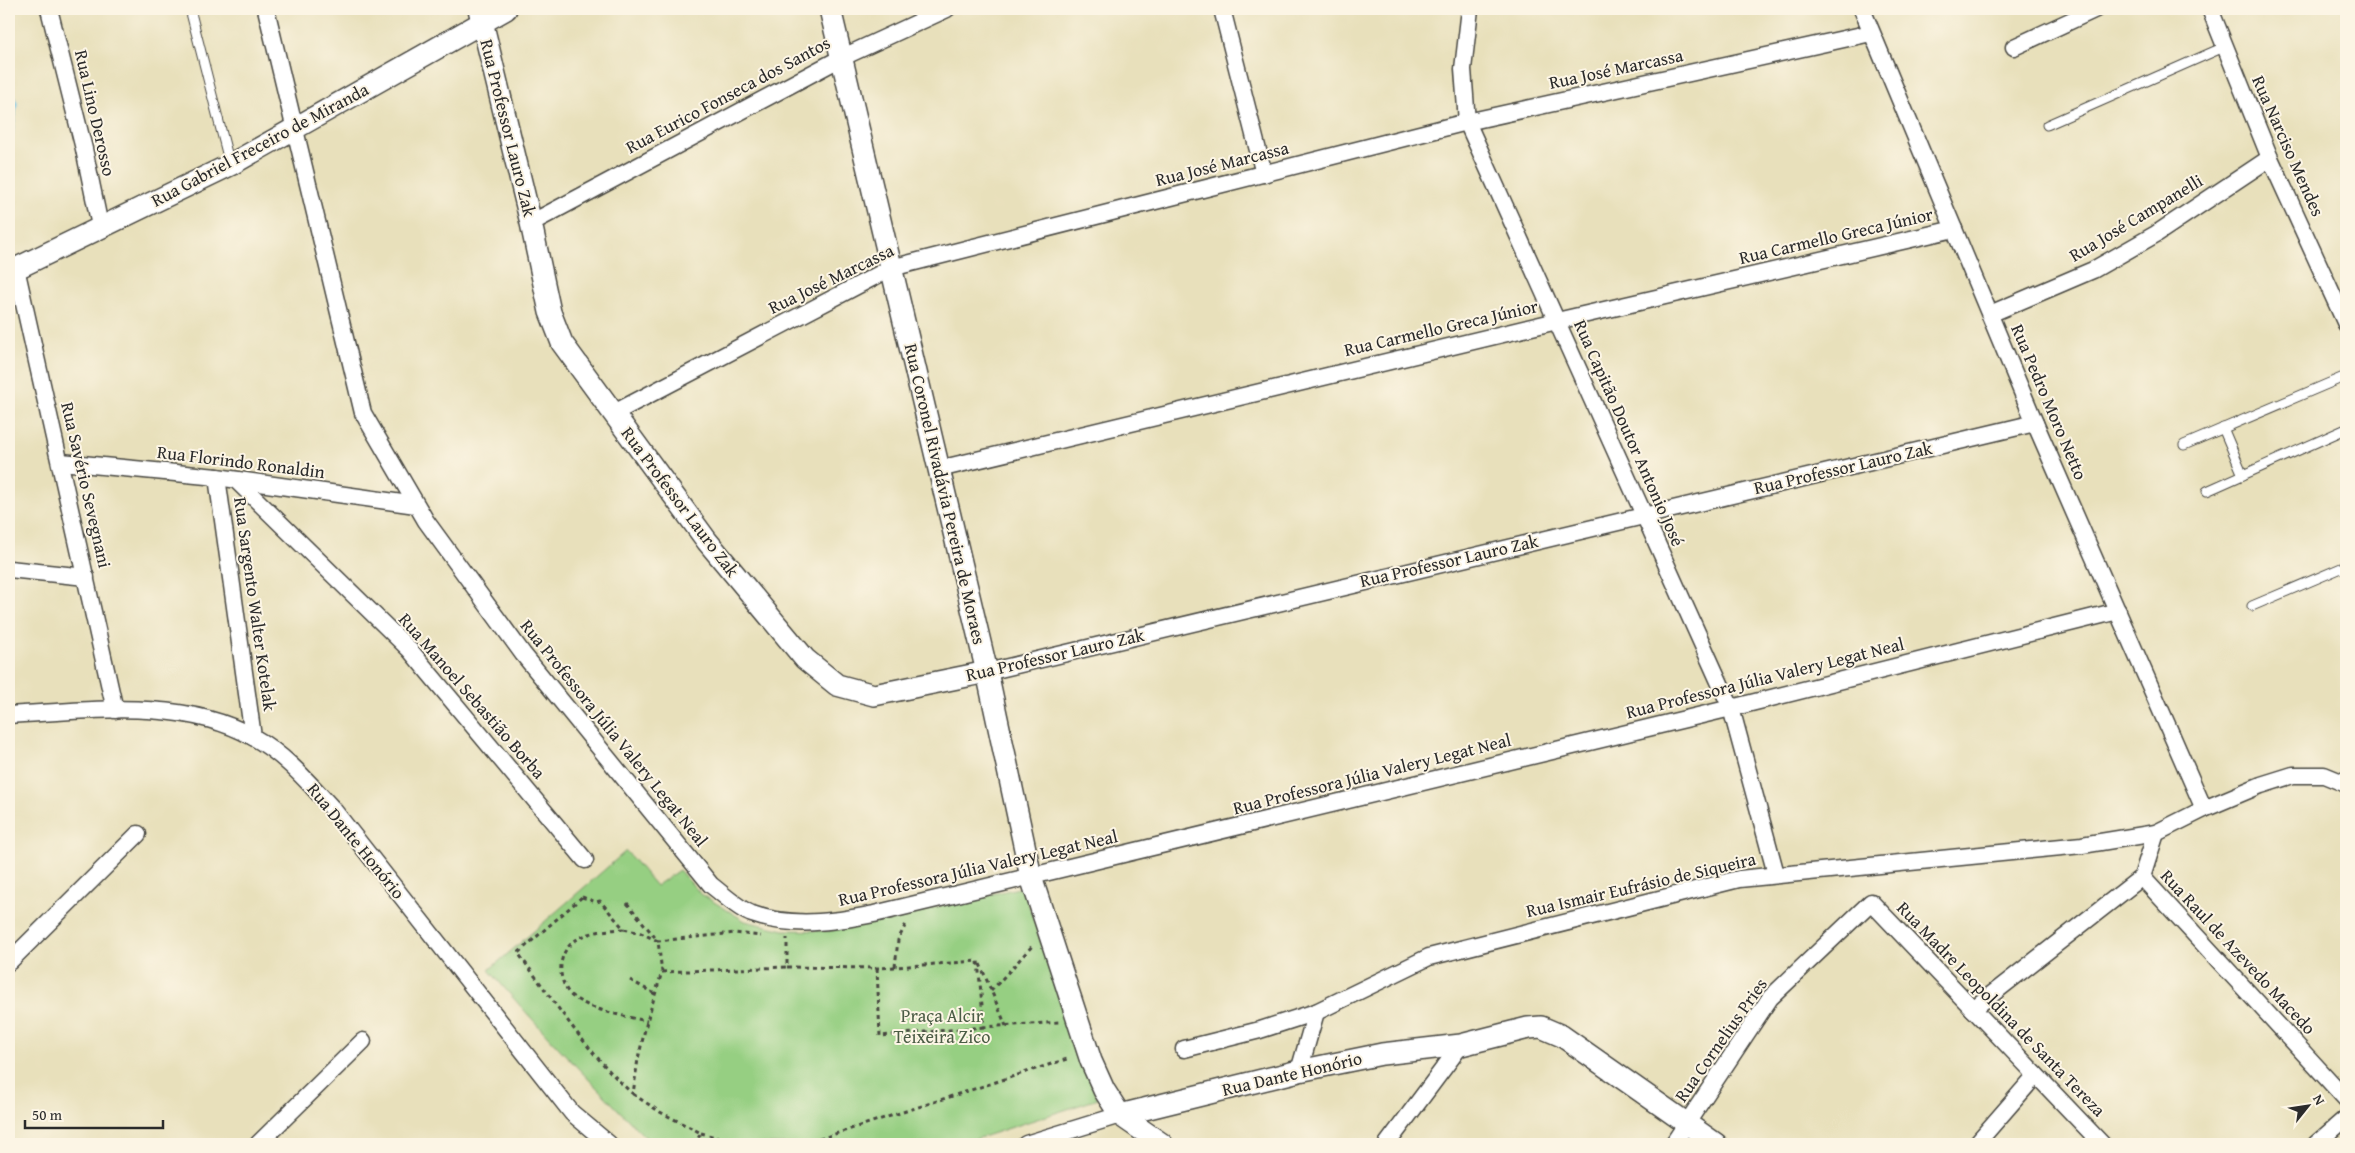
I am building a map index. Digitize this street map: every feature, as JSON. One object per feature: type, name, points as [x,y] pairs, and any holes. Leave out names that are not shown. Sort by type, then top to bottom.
[{"type":"street","name":"Rua Lino Derosso","points":[[49,9],[84,149],[100,226]]},
{"type":"street","name":"Rua Professora Júlia Valery Legat Neal","points":[[266,9],[363,413],[426,521],[523,654],[711,885],[751,914],[790,922],[831,922],[874,914],[1731,708],[2118,611]]},
{"type":"street","name":"Rua Gabriel Freceiro de Miranda","points":[[12,270],[230,165],[295,130],[481,16],[506,9]]},
{"type":"street","name":"Rua Coronel Rivadávia Pereira de Moraes","points":[[830,9],[987,672],[1031,877],[1091,1061],[1104,1090],[1120,1115]]},
{"type":"street","name":"Rua Eurico Fonseca dos Santos","points":[[531,223],[841,58],[947,9]]},
{"type":"street","points":[[1222,9],[1264,174]]},
{"type":"street","name":"Rua Capitão Doutor Antonio José","points":[[1470,9],[1463,69],[1467,122],[1731,708],[1776,874]]},
{"type":"street","name":"Rua Pedro Moro Netto","points":[[1862,9],[2035,423],[2204,809]]},
{"type":"street","points":[[2014,48],[2096,9]]},
{"type":"street","name":"Rua Narciso Mendes","points":[[2210,9],[2270,158],[2346,324]]},
{"type":"street","name":"Rua Professor Lauro Zak","points":[[481,16],[531,223],[550,312],[562,343],[612,414],[707,540],[805,659],[838,685],[874,695],[987,672],[2035,423]]},
{"type":"street","name":"Rua José Marcassa","points":[[612,414],[891,268],[1467,122],[1871,33]]},
{"type":"street","name":"Rua José Campanelli","points":[[1990,314],[2094,270],[2156,234],[2270,158]]},
{"type":"street","name":"Rua Carmello Greca Júnior","points":[[939,469],[1556,321],[1954,229]]},
{"type":"street","name":"Rua Savério Sevegnani","points":[[12,270],[61,462],[115,710]]},
{"type":"street","name":"Rua Florindo Ronaldin","points":[[61,462],[217,477],[416,505]]},
{"type":"street","name":"Rua Sargento Walter Kotelak","points":[[217,477],[253,737]]},
{"type":"street","name":"Rua Manoel Sebastião Borba","points":[[236,480],[409,649],[586,860]]},
{"type":"street","points":[[9,569],[86,577]]},
{"type":"street","name":"Rua Dante Honório","points":[[9,715],[135,709],[182,714],[230,726],[253,737],[303,777],[332,808],[572,1112],[608,1144]]},
{"type":"street","name":"Rua Ismair Eufrásio de Siqueira","points":[[1184,1049],[1260,1030],[1316,1012],[1429,957],[1739,878],[2082,845],[2156,833],[2204,809],[2261,785],[2293,775],[2324,774],[2346,784]]},
{"type":"street","points":[[1973,1009],[2142,877],[2156,833]]},
{"type":"street","points":[[9,962],[138,834]]},
{"type":"street","name":"Rua Raul de Azevedo Macedo","points":[[2142,877],[2346,1099]]},
{"type":"street","name":"Rua Madre Leopoldina de Santa Tereza","points":[[1871,902],[2102,1144]]},
{"type":"street","name":"Rua Cornelius Pries","points":[[1673,1144],[1770,998],[1871,902]]},
{"type":"street","points":[[1300,1065],[1316,1012]]},
{"type":"street","name":"Rua Dante Honório","points":[[1026,1144],[1120,1115],[1300,1065],[1461,1044],[1541,1027],[1562,1036],[1716,1144]]},
{"type":"street","points":[[258,1144],[363,1041]]},
{"type":"street","points":[[1386,1144],[1461,1044]]},
{"type":"street","points":[[1976,1144],[2036,1075]]},
{"type":"street","points":[[1120,1115],[1162,1144]]},
{"type":"street","points":[[2316,1144],[2346,1118]]},
{"type":"lane","points":[[190,9],[230,165]]},
{"type":"lane","points":[[2047,125],[2224,47]]},
{"type":"lane","points":[[2184,445],[2346,376]]},
{"type":"lane","points":[[2223,428],[2243,475]]},
{"type":"lane","points":[[2207,491],[2346,428]]},
{"type":"lane","points":[[2252,606],[2346,566]]},
{"type":"path","points":[[624,929],[600,901],[596,902],[582,897],[518,953],[556,1006],[610,1074],[633,1094],[660,1112],[701,1133],[730,1141],[777,1144]]},
{"type":"path","points":[[627,903],[658,941],[662,972],[647,1021],[638,1059],[633,1094]]},
{"type":"path","points":[[895,967],[898,940],[908,920]]},
{"type":"path","points":[[647,1021],[584,1002],[572,996],[562,981],[560,960],[570,945],[596,930],[624,929],[641,933],[658,941],[735,933],[767,936]]},
{"type":"path","points":[[781,937],[787,938],[787,967]]},
{"type":"path","points":[[991,991],[1040,938]]},
{"type":"path","points":[[662,972],[787,967],[877,968],[978,961]]},
{"type":"path","points":[[978,961],[1006,1026]]},
{"type":"path","points":[[978,961],[984,1027]]},
{"type":"path","points":[[877,968],[880,1036],[1067,1022]]},
{"type":"path","points":[[630,980],[655,994]]},
{"type":"path","points":[[804,1144],[1079,1055]]},
{"type":"path","points":[[695,1144],[701,1133]]},
{"type":"green space","name":"Praça Alcir Teixeira Zico","points":[[626,851],[656,886],[679,870],[701,894],[745,921],[784,930],[829,931],[1023,887],[1073,1042],[1098,1099],[961,1144],[656,1144],[644,1136],[585,1075],[526,1013],[489,970]]},
{"type":"waterway","points":[[9,93],[15,103],[9,145]]}]
